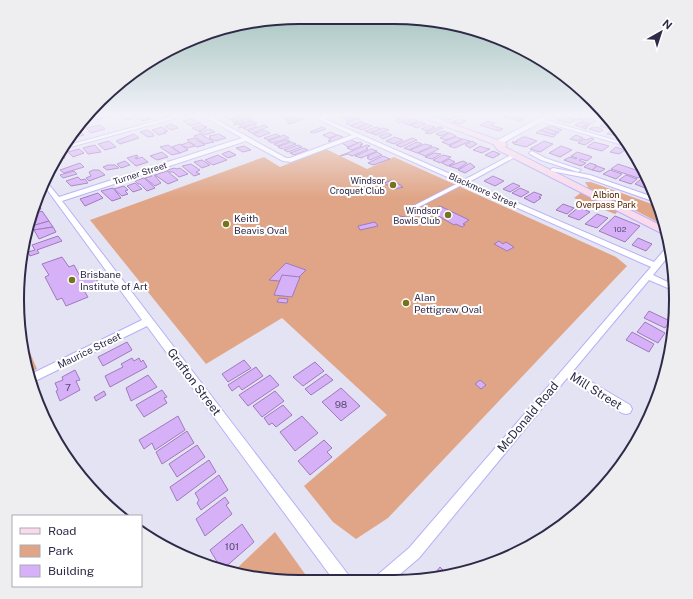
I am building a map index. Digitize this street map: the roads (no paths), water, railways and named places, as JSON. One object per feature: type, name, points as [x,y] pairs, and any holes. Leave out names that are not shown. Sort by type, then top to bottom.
[{"type":"main road","points":[[493,142],[517,150],[575,182],[584,190]]},
{"type":"main road","points":[[496,143],[515,155],[660,230]]},
{"type":"street","points":[[70,146],[86,142]]},
{"type":"street","name":"Turner Street","points":[[57,200],[237,142]]},
{"type":"street","points":[[252,142],[286,160],[291,160],[339,142]]},
{"type":"street","name":"Blackmore Street","points":[[373,142],[656,266]]},
{"type":"street","points":[[532,153],[649,198]]},
{"type":"street","points":[[464,182],[515,155]]},
{"type":"street","points":[[553,170],[592,177]]},
{"type":"street","points":[[575,182],[578,178],[592,177]]},
{"type":"street","name":"Grafton Street","points":[[48,187],[340,575]]},
{"type":"street","name":"McDonald Road","points":[[388,575],[414,553],[665,255]]},
{"type":"street","points":[[647,276],[668,285]]},
{"type":"street","name":"Maurice Street","points":[[35,377],[148,320]]},
{"type":"street","name":"Mill Street","points":[[566,372],[626,409]]},
{"type":"lane","points":[[414,208],[464,182]]},
{"type":"place","name":"Windsor Croquet Club","points":[[393,185]]},
{"type":"place","name":"Windsor Bowls Club","points":[[448,215]]},
{"type":"place","name":"Keith Beavis Oval","points":[[226,224]]},
{"type":"place","name":"Brisbane Institute of Art","points":[[72,280]]},
{"type":"place","name":"Alan Pettigrew Oval","points":[[406,303]]},
{"type":"park label","name":"Albion Overpass Park","points":[[606,200]]}]
